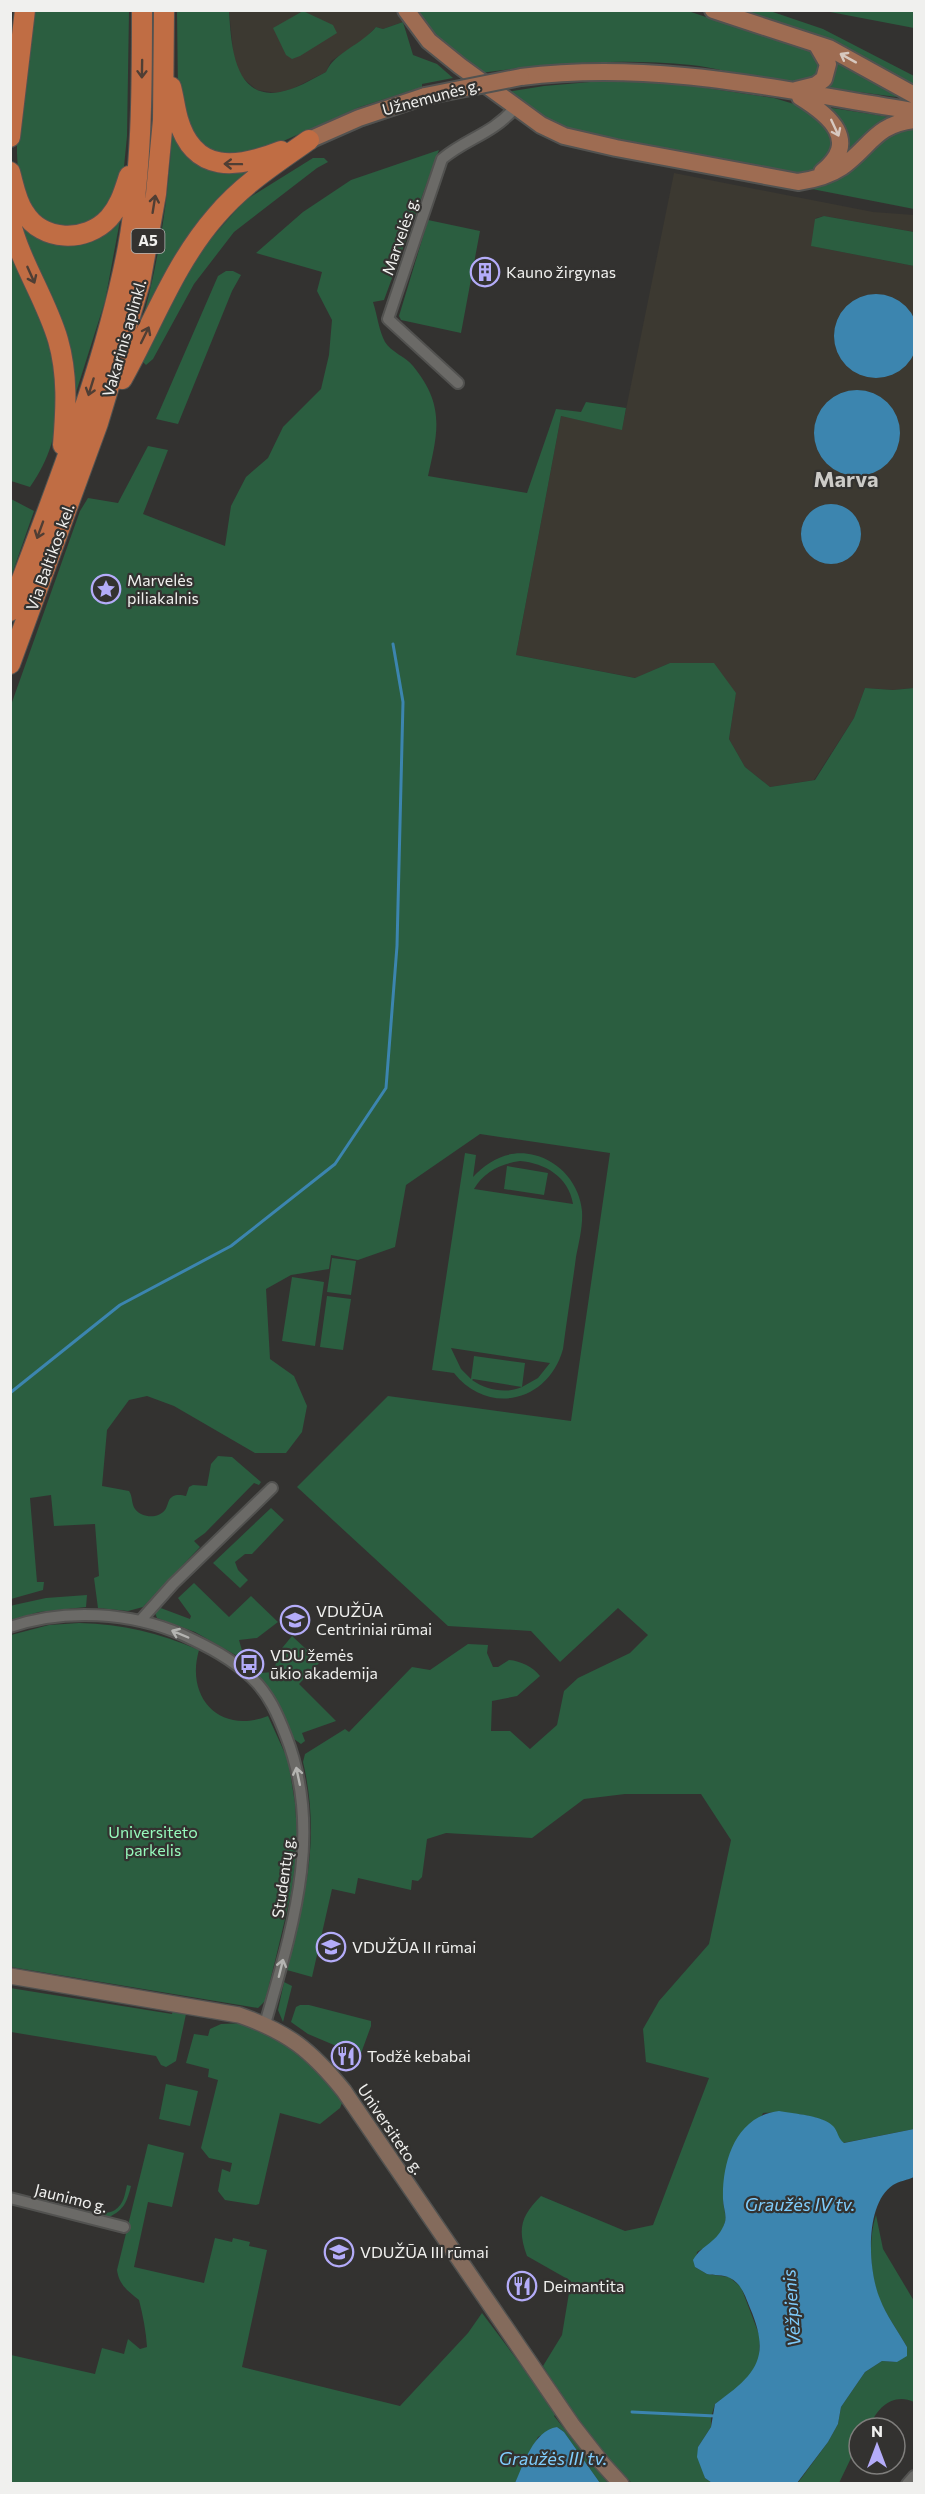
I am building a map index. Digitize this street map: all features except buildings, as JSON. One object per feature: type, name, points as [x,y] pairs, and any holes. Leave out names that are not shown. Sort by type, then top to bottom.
[{"type":"highway","points":[[10,137],[25,10]]},
{"type":"highway","name":"Vakarinis aplinkl.","points":[[68,479],[86,401],[116,300],[133,215],[140,145],[142,10]]},
{"type":"highway","name":"Vakarinis aplinkl.","points":[[68,479],[98,423],[131,320],[148,240],[156,194],[163,120],[164,10]]},
{"type":"highway","points":[[164,52],[178,120],[183,133],[192,145],[213,161],[242,164],[309,140]]},
{"type":"highway","name":"Užnemunės g.","points":[[98,423],[132,361],[164,295],[198,238],[237,194],[270,167],[309,140]]},
{"type":"highway","points":[[10,172],[16,196],[24,213],[33,222],[43,230],[58,235],[77,236],[93,230],[107,220],[116,209],[140,145]]},
{"type":"highway","points":[[10,220],[18,245],[52,322],[63,359],[66,377],[68,479]]},
{"type":"highway","name":"Via Baltikos kel.","points":[[10,611],[68,479]]},
{"type":"highway","name":"Via Baltikos kel.","points":[[10,664],[68,479]]},
{"type":"main road","points":[[406,10],[429,41],[515,108],[541,125],[583,141],[781,180],[811,181],[841,168],[875,135],[887,127],[915,120]]},
{"type":"main road","points":[[713,10],[842,55],[915,95]]},
{"type":"main road","points":[[791,92],[816,85],[824,79],[828,64],[817,45]]},
{"type":"main road","name":"Užnemunės g.","points":[[309,140],[359,118],[425,96],[521,77],[592,71],[634,71],[709,78],[915,111]]},
{"type":"main road","points":[[791,92],[827,115],[837,129],[838,149],[835,158],[811,181]]},
{"type":"main road","name":"Universiteto g.","points":[[10,1976],[239,2015],[283,2033],[314,2057],[344,2091],[573,2426],[621,2484]]},
{"type":"street","name":"Marvelės g.","points":[[458,382],[388,319],[442,159],[454,149],[488,132],[515,108]]},
{"type":"street","points":[[140,1621],[173,1584],[272,1488]]},
{"type":"street","name":"Studentų g.","points":[[10,1626],[34,1620],[69,1616],[100,1616],[140,1621],[172,1630],[228,1658],[246,1672],[270,1702],[293,1753],[302,1795],[304,1853],[293,1918],[265,2024]]},
{"type":"street","name":"Jaunimo g.","points":[[10,2198],[124,2227]]},
{"type":"street","points":[[907,2484],[915,2476]]},
{"type":"shaded area","points":[[229,11],[395,11],[403,22],[383,29],[376,27],[362,41],[331,61],[326,72],[292,89],[277,93],[257,90],[242,77],[234,60]]},
{"type":"shaded area","points":[[674,173],[873,212],[914,215],[914,232],[824,216],[816,218],[812,246],[914,266],[914,688],[893,690],[865,688],[854,718],[814,780],[770,787],[745,767],[729,739],[736,693],[670,663],[636,678],[516,655],[561,416],[622,429]]},
{"type":"green space","points":[[32,11],[129,11],[127,136],[123,177],[98,220],[69,230],[32,215],[18,174],[17,130]]},
{"type":"green space","points":[[177,11],[229,11],[231,38],[238,66],[252,87],[264,92],[286,91],[309,81],[326,72],[336,59],[376,27],[383,29],[403,22],[413,55],[437,64],[453,78],[422,84],[422,87],[360,107],[252,155],[214,156],[192,137],[178,93]]},
{"type":"green space","points":[[303,11],[333,25],[337,33],[292,59],[286,55],[273,28]]},
{"type":"green space","points":[[413,11],[688,11],[815,53],[820,59],[819,68],[812,79],[791,82],[691,65],[638,62],[559,64],[481,73],[439,40]]},
{"type":"green space","points":[[735,11],[770,11],[823,29],[914,76],[914,91]]},
{"type":"green space","points":[[825,11],[914,11],[914,28]]},
{"type":"green space","points":[[831,57],[904,98],[821,87]]},
{"type":"green space","points":[[613,80],[679,84],[774,98],[814,110],[833,135],[833,148],[821,166],[812,172],[799,175],[569,132],[536,114],[507,92]]},
{"type":"green space","points":[[826,107],[896,118],[845,157]]},
{"type":"green space","points":[[914,127],[914,209],[812,189],[829,184],[847,171],[882,135]]},
{"type":"green space","points":[[172,130],[191,154],[257,165],[139,332],[162,232]]},
{"type":"green space","points":[[439,150],[384,300],[373,302],[385,342],[413,366],[430,393],[436,419],[436,432],[428,476],[527,493],[556,409],[581,412],[586,402],[626,408],[622,430],[561,416],[516,655],[635,678],[670,663],[714,663],[736,693],[729,739],[745,767],[770,787],[815,780],[854,718],[865,688],[893,690],[914,688],[914,2129],[843,2143],[833,2127],[820,2119],[789,2113],[763,2113],[723,2202],[726,2219],[721,2234],[697,2252],[695,2267],[707,2274],[729,2277],[741,2287],[760,2337],[759,2359],[753,2373],[742,2385],[715,2404],[711,2427],[698,2447],[705,2478],[712,2483],[632,2483],[595,2442],[543,2366],[562,2335],[571,2281],[527,2256],[522,2238],[525,2217],[541,2196],[625,2231],[653,2225],[709,2078],[646,2062],[643,2029],[659,2001],[709,1944],[731,1840],[701,1794],[625,1794],[584,1799],[532,1838],[446,1833],[427,1839],[422,1877],[418,1881],[412,1880],[411,1890],[358,1878],[355,1894],[332,1889],[312,1977],[287,1970],[305,1892],[311,1842],[311,1817],[303,1762],[305,1754],[345,1729],[349,1732],[412,1667],[430,1670],[468,1644],[488,1645],[487,1653],[493,1667],[498,1667],[509,1660],[530,1667],[540,1676],[517,1696],[492,1701],[491,1731],[510,1731],[530,1749],[557,1725],[564,1691],[578,1678],[630,1653],[648,1635],[618,1608],[560,1662],[531,1631],[448,1626],[297,1487],[388,1396],[571,1421],[610,1153],[480,1134],[406,1185],[395,1247],[358,1260],[331,1255],[329,1269],[291,1275],[266,1289],[270,1359],[294,1376],[307,1406],[302,1432],[286,1453],[255,1453],[174,1406],[147,1396],[129,1400],[107,1430],[102,1486],[129,1491],[138,1512],[146,1516],[158,1515],[165,1510],[173,1496],[186,1496],[189,1487],[193,1485],[207,1486],[211,1464],[218,1456],[232,1457],[261,1482],[259,1485],[254,1483],[205,1533],[194,1541],[200,1547],[143,1607],[128,1611],[98,1608],[94,1578],[99,1576],[95,1524],[54,1526],[51,1495],[30,1498],[37,1582],[44,1582],[43,1590],[11,1599],[11,705],[80,511],[88,498],[118,503],[148,446],[168,450],[143,514],[225,546],[231,506],[246,477],[268,458],[283,427],[321,389],[329,355],[332,320],[317,291],[322,272],[256,253],[303,212],[351,180]]},
{"type":"green space","points":[[313,158],[324,158],[328,162],[234,232],[194,284],[153,359],[146,365],[142,361],[144,353],[202,249],[244,201]]},
{"type":"green space","points":[[17,212],[49,238],[121,215],[105,301],[72,405],[25,249]]},
{"type":"green space","points":[[824,216],[914,232],[914,266],[811,246],[815,219]]},
{"type":"green space","points":[[428,220],[480,231],[461,333],[401,320],[399,316]]},
{"type":"green space","points":[[10,247],[46,336],[54,367],[57,397],[55,427],[47,457],[30,487],[11,481]]},
{"type":"green space","points":[[226,271],[233,271],[241,275],[232,291],[178,424],[156,419],[218,276]]},
{"type":"green space","points":[[11,499],[34,511],[11,577]]},
{"type":"green space","points":[[465,1153],[476,1155],[473,1177],[500,1157],[525,1154],[543,1158],[560,1168],[573,1183],[582,1211],[563,1349],[556,1367],[545,1381],[532,1391],[516,1397],[500,1398],[484,1395],[468,1387],[454,1373],[432,1370]],"holes":[[[520,1161],[547,1168],[554,1173],[567,1186],[573,1204],[474,1189],[493,1170]],[[451,1348],[550,1363],[538,1378],[522,1387],[525,1363],[474,1356],[471,1379],[461,1369]],[[472,1380],[522,1387],[496,1390]]]},
{"type":"green space","points":[[507,1166],[548,1173],[544,1195],[504,1189]]},
{"type":"green space","points":[[332,1258],[356,1261],[351,1295],[327,1292]]},
{"type":"green space","points":[[292,1277],[324,1282],[315,1346],[282,1341]]},
{"type":"green space","points":[[327,1296],[351,1299],[343,1350],[320,1347]]},
{"type":"green space","points":[[271,1508],[284,1520],[252,1554],[245,1554],[235,1562],[238,1570],[248,1580],[240,1588],[213,1563]]},
{"type":"green space","points":[[194,1583],[229,1617],[251,1596],[278,1622],[257,1638],[239,1640],[243,1654],[239,1657],[195,1632],[157,1618],[155,1613],[158,1607],[190,1619],[191,1616],[178,1598]]},
{"type":"green space","points":[[87,1595],[86,1607],[39,1612],[11,1620],[11,1606],[14,1605],[46,1598]]},
{"type":"green space","name":"Universiteto parkelis","points":[[79,1623],[140,1630],[199,1650],[196,1667],[197,1683],[202,1697],[210,1708],[221,1716],[235,1720],[251,1721],[268,1716],[288,1760],[295,1803],[298,1848],[291,1894],[265,2001],[258,2008],[11,1967],[11,1635],[49,1625]]},
{"type":"green space","points":[[292,1636],[320,1662],[299,1684],[336,1721],[302,1733],[305,1741],[301,1744],[294,1739],[272,1694],[259,1677],[260,1673],[274,1672],[278,1653]]},
{"type":"green space","points":[[284,1982],[292,1986],[283,2022],[278,2010]]},
{"type":"green space","points":[[10,1988],[172,2014],[173,2010],[186,2014],[176,2061],[166,2067],[161,2065],[156,2056],[11,2032]]},
{"type":"green space","points":[[309,2005],[371,2021],[360,2056],[308,2034],[291,2022],[296,2007]]},
{"type":"green space","points":[[221,2024],[254,2027],[285,2042],[313,2065],[342,2103],[340,2108],[320,2124],[280,2113],[259,2204],[256,2205],[225,2200],[218,2191],[222,2169],[230,2172],[232,2163],[209,2158],[201,2148],[218,2080],[208,2077],[209,2069],[186,2063],[194,2034],[208,2036],[210,2029]]},
{"type":"green space","points":[[166,2084],[198,2091],[190,2126],[159,2119]]},
{"type":"green space","points":[[148,2144],[184,2153],[172,2207],[148,2202],[134,2267],[204,2283],[215,2238],[232,2242],[233,2238],[250,2242],[249,2246],[267,2250],[242,2367],[400,2406],[468,2333],[482,2313],[557,2413],[554,2416],[608,2483],[600,2483],[564,2432],[557,2427],[538,2437],[515,2483],[11,2484],[11,2355],[95,2374],[102,2348],[124,2354],[128,2339],[140,2349],[147,2347],[139,2300],[122,2284],[117,2270]]},
{"type":"green space","points":[[127,2185],[131,2186],[124,2205],[109,2217],[77,2209],[99,2213],[115,2210],[120,2205]]},
{"type":"green space","points":[[32,2196],[72,2208],[34,2199]]},
{"type":"green space","points":[[876,2215],[883,2249],[914,2301],[914,2402],[899,2399],[886,2404],[875,2416],[847,2416],[847,2466],[839,2483],[797,2484],[828,2442],[838,2424],[841,2407],[865,2372],[882,2361],[897,2362],[907,2347],[885,2311],[876,2289],[872,2268],[873,2225]]},
{"type":"water","points":[[876,294],[892,297],[906,306],[915,320],[918,336],[915,352],[906,366],[892,375],[876,378],[860,375],[846,366],[837,352],[834,336],[837,320],[846,306],[860,297]]},
{"type":"water","points":[[857,390],[873,394],[887,403],[896,417],[900,433],[896,449],[887,463],[873,472],[857,476],[841,472],[827,463],[818,449],[814,433],[818,417],[827,403],[841,394]]},
{"type":"water","points":[[831,504],[848,509],[856,517],[861,534],[856,551],[848,559],[831,564],[814,559],[806,551],[801,534],[806,517],[814,509]]},
{"type":"water","name":"Graužės IV tv.","points":[[779,2111],[822,2119],[835,2128],[844,2143],[914,2129],[914,2177],[893,2185],[884,2194],[877,2207],[871,2239],[876,2287],[885,2311],[907,2347],[907,2356],[897,2362],[882,2361],[865,2372],[841,2407],[838,2424],[828,2442],[797,2483],[712,2483],[705,2478],[697,2457],[698,2447],[711,2427],[715,2404],[740,2384],[756,2364],[759,2340],[743,2291],[727,2277],[710,2275],[695,2267],[693,2260],[718,2235],[725,2222],[723,2185],[725,2170],[734,2143],[752,2122],[764,2115]]},
{"type":"water","name":"Graužės III tv.","points":[[557,2427],[564,2432],[600,2483],[515,2483],[536,2441],[549,2430]]},
{"type":"waterway","points":[[10,1393],[120,1305],[231,1246],[335,1164],[386,1088],[397,946],[403,702],[393,644]]},
{"type":"waterway","name":"Vėžpienis","points":[[632,2412],[715,2416]]},
{"type":"place","name":"Kauno žirgynas","points":[[485,272]]},
{"type":"place","name":"Marvelės piliakalnis","points":[[106,589]]},
{"type":"place","name":"VDUŽŪA Centriniai rūmai","points":[[295,1620]]},
{"type":"place","name":"VDU žemės ūkio akademija","points":[[249,1664]]},
{"type":"place","name":"VDUŽŪA II rūmai","points":[[331,1947]]},
{"type":"place","name":"Todžė kebabai","points":[[346,2056]]},
{"type":"place","name":"VDUŽŪA III rūmai","points":[[339,2252]]},
{"type":"place","name":"Deimantita","points":[[522,2286]]},
{"type":"district","name":"Marva","points":[[846,479]]}]
